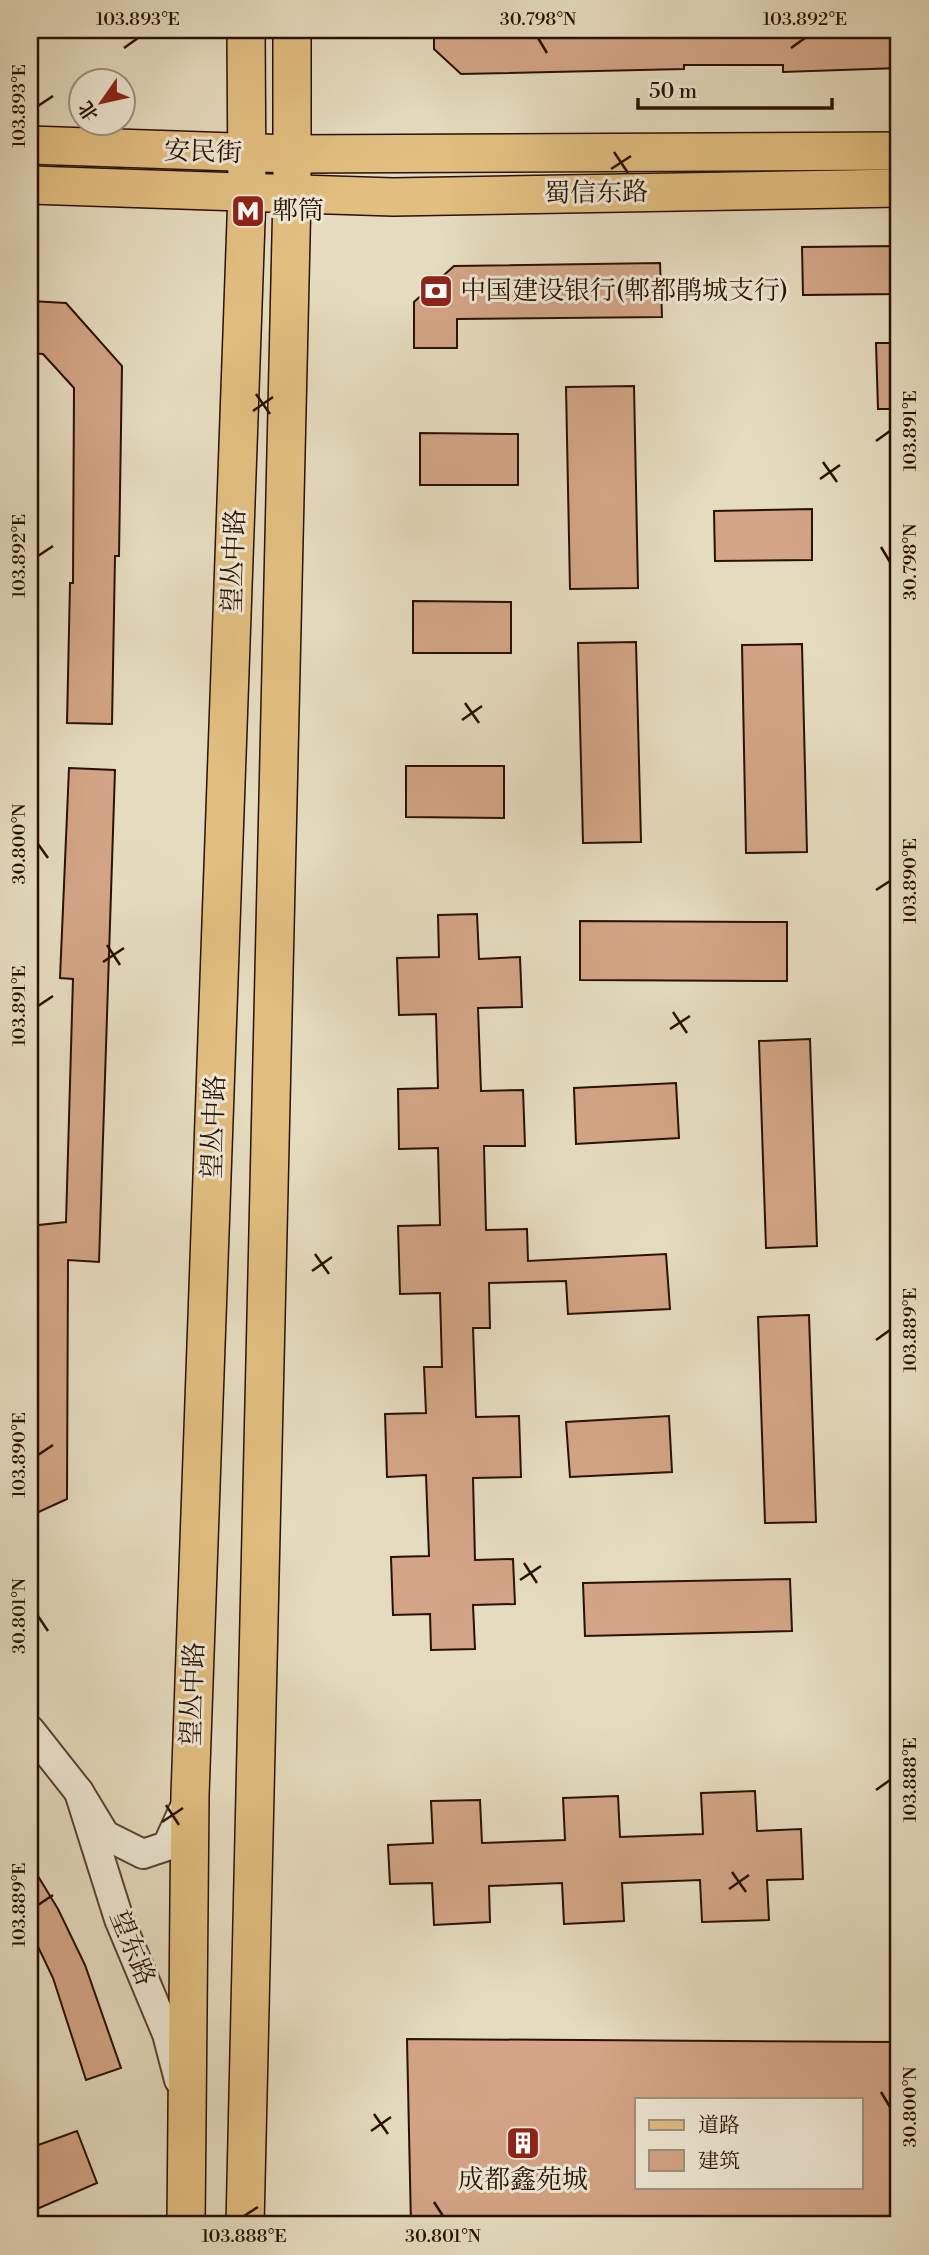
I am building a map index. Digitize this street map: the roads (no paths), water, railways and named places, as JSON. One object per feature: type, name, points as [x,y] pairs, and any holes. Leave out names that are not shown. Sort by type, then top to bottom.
[{"type":"main road","name":"望丛中路","points":[[186,2225],[190,1795],[247,193],[246,30]]},
{"type":"main road","name":"望丛中路","points":[[245,2225],[293,155],[292,30]]},
{"type":"main road","name":"安民街","points":[[30,145],[293,155]]},
{"type":"main road","name":"蜀信东路","points":[[293,155],[899,151]]},
{"type":"main road","name":"安民街","points":[[30,185],[292,194]]},
{"type":"main road","name":"蜀信东路","points":[[292,194],[393,197],[899,188]]},
{"type":"street","name":"望东路","points":[[30,1730],[79,1792],[105,1835],[143,1854],[167,1846],[190,1795]]},
{"type":"street","name":"望东路","points":[[79,1792],[118,1919],[167,2034],[186,2104]]},
{"type":"place","name":"郫筒","points":[[248,211]]},
{"type":"place","name":"中国建设银行(郫都鹃城支行)","points":[[436,291]]},
{"type":"place","name":"成都鑫苑城","points":[[523,2143]]}]
